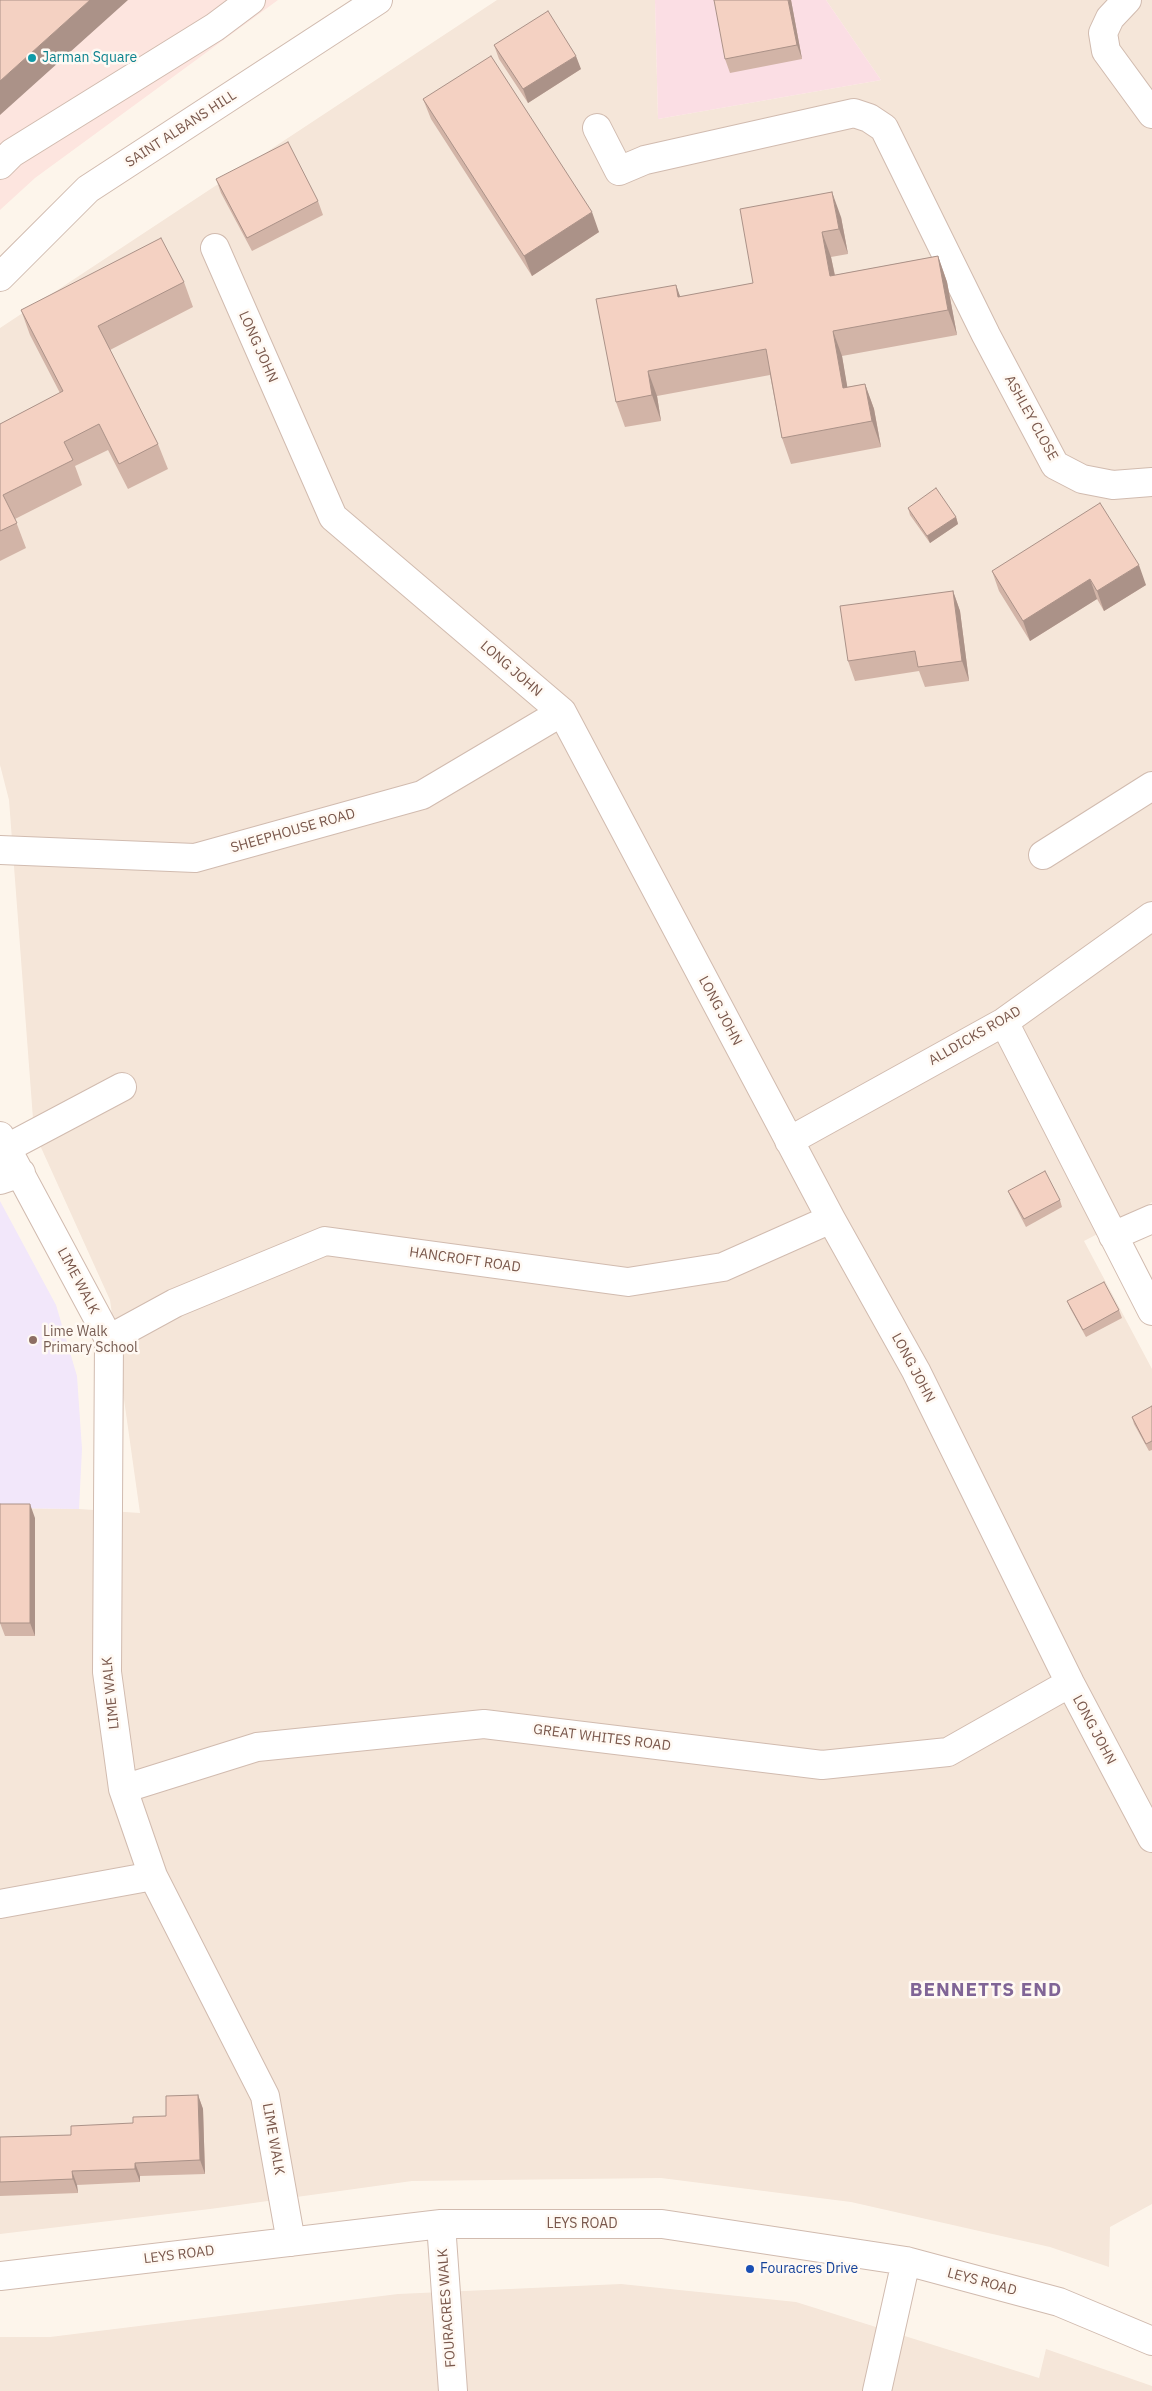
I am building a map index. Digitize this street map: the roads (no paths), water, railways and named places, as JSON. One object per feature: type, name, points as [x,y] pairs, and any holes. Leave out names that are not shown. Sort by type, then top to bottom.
[{"type":"street","points":[[0,165],[12,153],[215,27],[251,0]]},
{"type":"street","name":"SAINT ALBANS HILL","points":[[0,277],[88,189],[378,0]]},
{"type":"street","points":[[1127,0],[1110,18],[1103,33],[1106,51],[1152,114]]},
{"type":"street","name":"ASHLEY CLOSE","points":[[597,128],[619,171],[645,160],[854,113],[869,118],[884,128],[986,335],[1055,465],[1082,479],[1113,485],[1152,482]]},
{"type":"street","name":"LONG JOHN","points":[[215,248],[333,517],[562,712],[789,1141],[916,1371],[1070,1683],[1152,1838]]},
{"type":"street","name":"SHEEPHOUSE ROAD","points":[[0,850],[195,858],[422,795],[562,712]]},
{"type":"street","points":[[1043,855],[1152,786]]},
{"type":"street","name":"ALLDICKS ROAD","points":[[789,1141],[1004,1022],[1152,916]]},
{"type":"street","points":[[1004,1022],[1152,1311]]},
{"type":"street","points":[[3,1142],[122,1087]]},
{"type":"street","name":"LIME WALK","points":[[3,1142],[11,1177],[109,1339],[107,1672],[123,1789],[153,1876],[265,2096],[291,2242]]},
{"type":"street","name":"HANCROFT ROAD","points":[[109,1339],[175,1303],[325,1241],[628,1282],[723,1267],[831,1219]]},
{"type":"street","points":[[1113,1236],[1152,1219]]},
{"type":"street","name":"GREAT WHITES ROAD","points":[[123,1789],[257,1747],[484,1724],[822,1765],[948,1752],[1070,1683]]},
{"type":"street","points":[[0,1904],[153,1876]]},
{"type":"street","name":"LEYS ROAD","points":[[0,2276],[442,2224],[662,2224],[906,2261],[1060,2302],[1152,2341]]},
{"type":"street","name":"FOURACRES WALK","points":[[442,2224],[453,2391]]},
{"type":"street","points":[[877,2391],[906,2261]]},
{"type":"place","name":"Jarman Square","points":[[32,58]]},
{"type":"place","name":"Lime Walk Primary School","points":[[33,1340]]},
{"type":"place","name":"Fouracres Drive","points":[[750,2269]]},
{"type":"district","name":"BENNETTS END","points":[[986,1991]]}]
